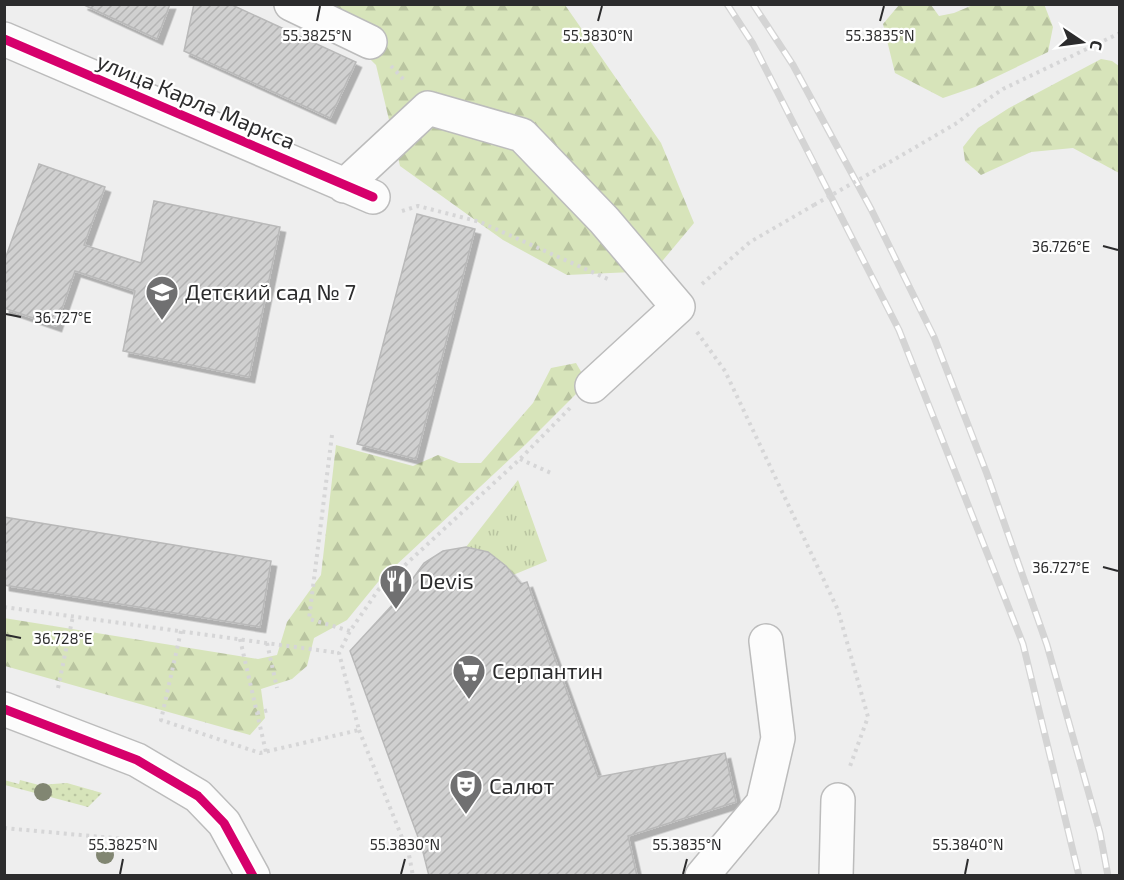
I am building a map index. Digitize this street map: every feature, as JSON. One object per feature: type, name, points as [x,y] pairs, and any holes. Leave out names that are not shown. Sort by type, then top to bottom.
[{"type":"street","points":[[291,4],[370,42]]},
{"type":"street","name":"улица Карла Маркса","points":[[4,39],[372,198]]},
{"type":"street","points":[[372,198],[428,108],[522,135],[604,220],[671,299],[592,386]]},
{"type":"street","points":[[702,876],[763,803],[778,738],[766,641]]},
{"type":"street","points":[[4,709],[137,760],[198,796],[224,823],[253,876]]},
{"type":"street","points":[[836,876],[838,800]]},
{"type":"path","points":[[372,198],[418,206],[480,222],[642,294],[671,299],[721,267],[750,242],[957,123],[1003,89],[1119,33]]},
{"type":"path","points":[[370,42],[428,108]]},
{"type":"path","points":[[671,299],[725,371],[838,610],[868,717],[838,800]]},
{"type":"path","points":[[413,876],[409,855],[358,730],[339,653],[350,631],[379,589],[520,459],[592,386]]},
{"type":"path","points":[[332,435],[309,619],[350,631]]},
{"type":"path","points":[[520,459],[553,474]]},
{"type":"path","points":[[4,607],[339,653]]},
{"type":"path","points":[[58,688],[73,616]]},
{"type":"path","points":[[181,631],[161,720],[260,753],[358,730]]},
{"type":"path","points":[[240,639],[266,752]]},
{"type":"path","points":[[267,643],[277,688]]},
{"type":"path","points":[[257,713],[269,710]]},
{"type":"path","points":[[4,828],[124,839]]},
{"type":"green space","points":[[1044,4],[1053,27],[1048,52],[975,87],[943,98],[895,73],[883,24],[899,5],[931,5],[939,16],[973,5]]},
{"type":"green space","points":[[315,5],[565,5],[661,143],[694,223],[654,271],[567,275],[503,240],[400,166],[376,65]]},
{"type":"green space","points":[[1101,59],[1112,61],[1119,66],[1119,173],[1073,148],[1031,152],[981,175],[965,161],[963,147],[978,128],[1009,108]]},
{"type":"green space","points":[[576,363],[583,375],[577,393],[525,445],[378,582],[347,620],[314,638],[307,666],[292,679],[261,689],[265,718],[250,735],[5,666],[4,618],[258,659],[277,655],[287,622],[321,575],[336,445],[413,466],[438,455],[459,463],[481,463],[533,403],[551,368]]},
{"type":"green space","points":[[518,480],[547,561],[513,575],[492,556],[466,547]]},
{"type":"green space","points":[[4,780],[19,784],[20,780],[39,785],[67,783],[102,793],[88,807],[5,785]]},
{"type":"building","points":[[82,4],[170,4],[157,39]]},
{"type":"building","points":[[194,4],[230,4],[356,62],[330,118],[184,51]]},
{"type":"building","points":[[39,164],[105,187],[84,245],[141,263],[154,201],[280,227],[249,377],[123,351],[135,291],[75,271],[56,326],[4,308],[4,262]]},
{"type":"building","points":[[417,214],[475,229],[416,459],[357,444]]},
{"type":"building","points":[[4,517],[271,561],[260,627],[4,585]]},
{"type":"building","name":"Серпантин","points":[[466,547],[488,552],[506,566],[521,584],[527,582],[598,777],[725,753],[736,802],[628,836],[637,876],[429,876],[422,848],[350,651],[395,602],[402,603],[411,581],[424,563],[443,551]]},
{"type":"railway","points":[[727,4],[753,44],[899,330],[1023,644],[1079,876]]},
{"type":"railway","points":[[753,4],[793,65],[871,209],[934,337],[987,474],[1047,645],[1100,833],[1108,876]]},
{"type":"cycle path","points":[[4,39],[373,197]]},
{"type":"cycle path","points":[[4,709],[137,760],[198,796],[224,823],[253,876]]},
{"type":"place","name":"Детский сад № 7","points":[[162,321]]},
{"type":"place","name":"Devis","points":[[396,610]]},
{"type":"place","name":"Серпантин","points":[[469,700]]},
{"type":"place","name":"Салют","points":[[466,815]]}]
